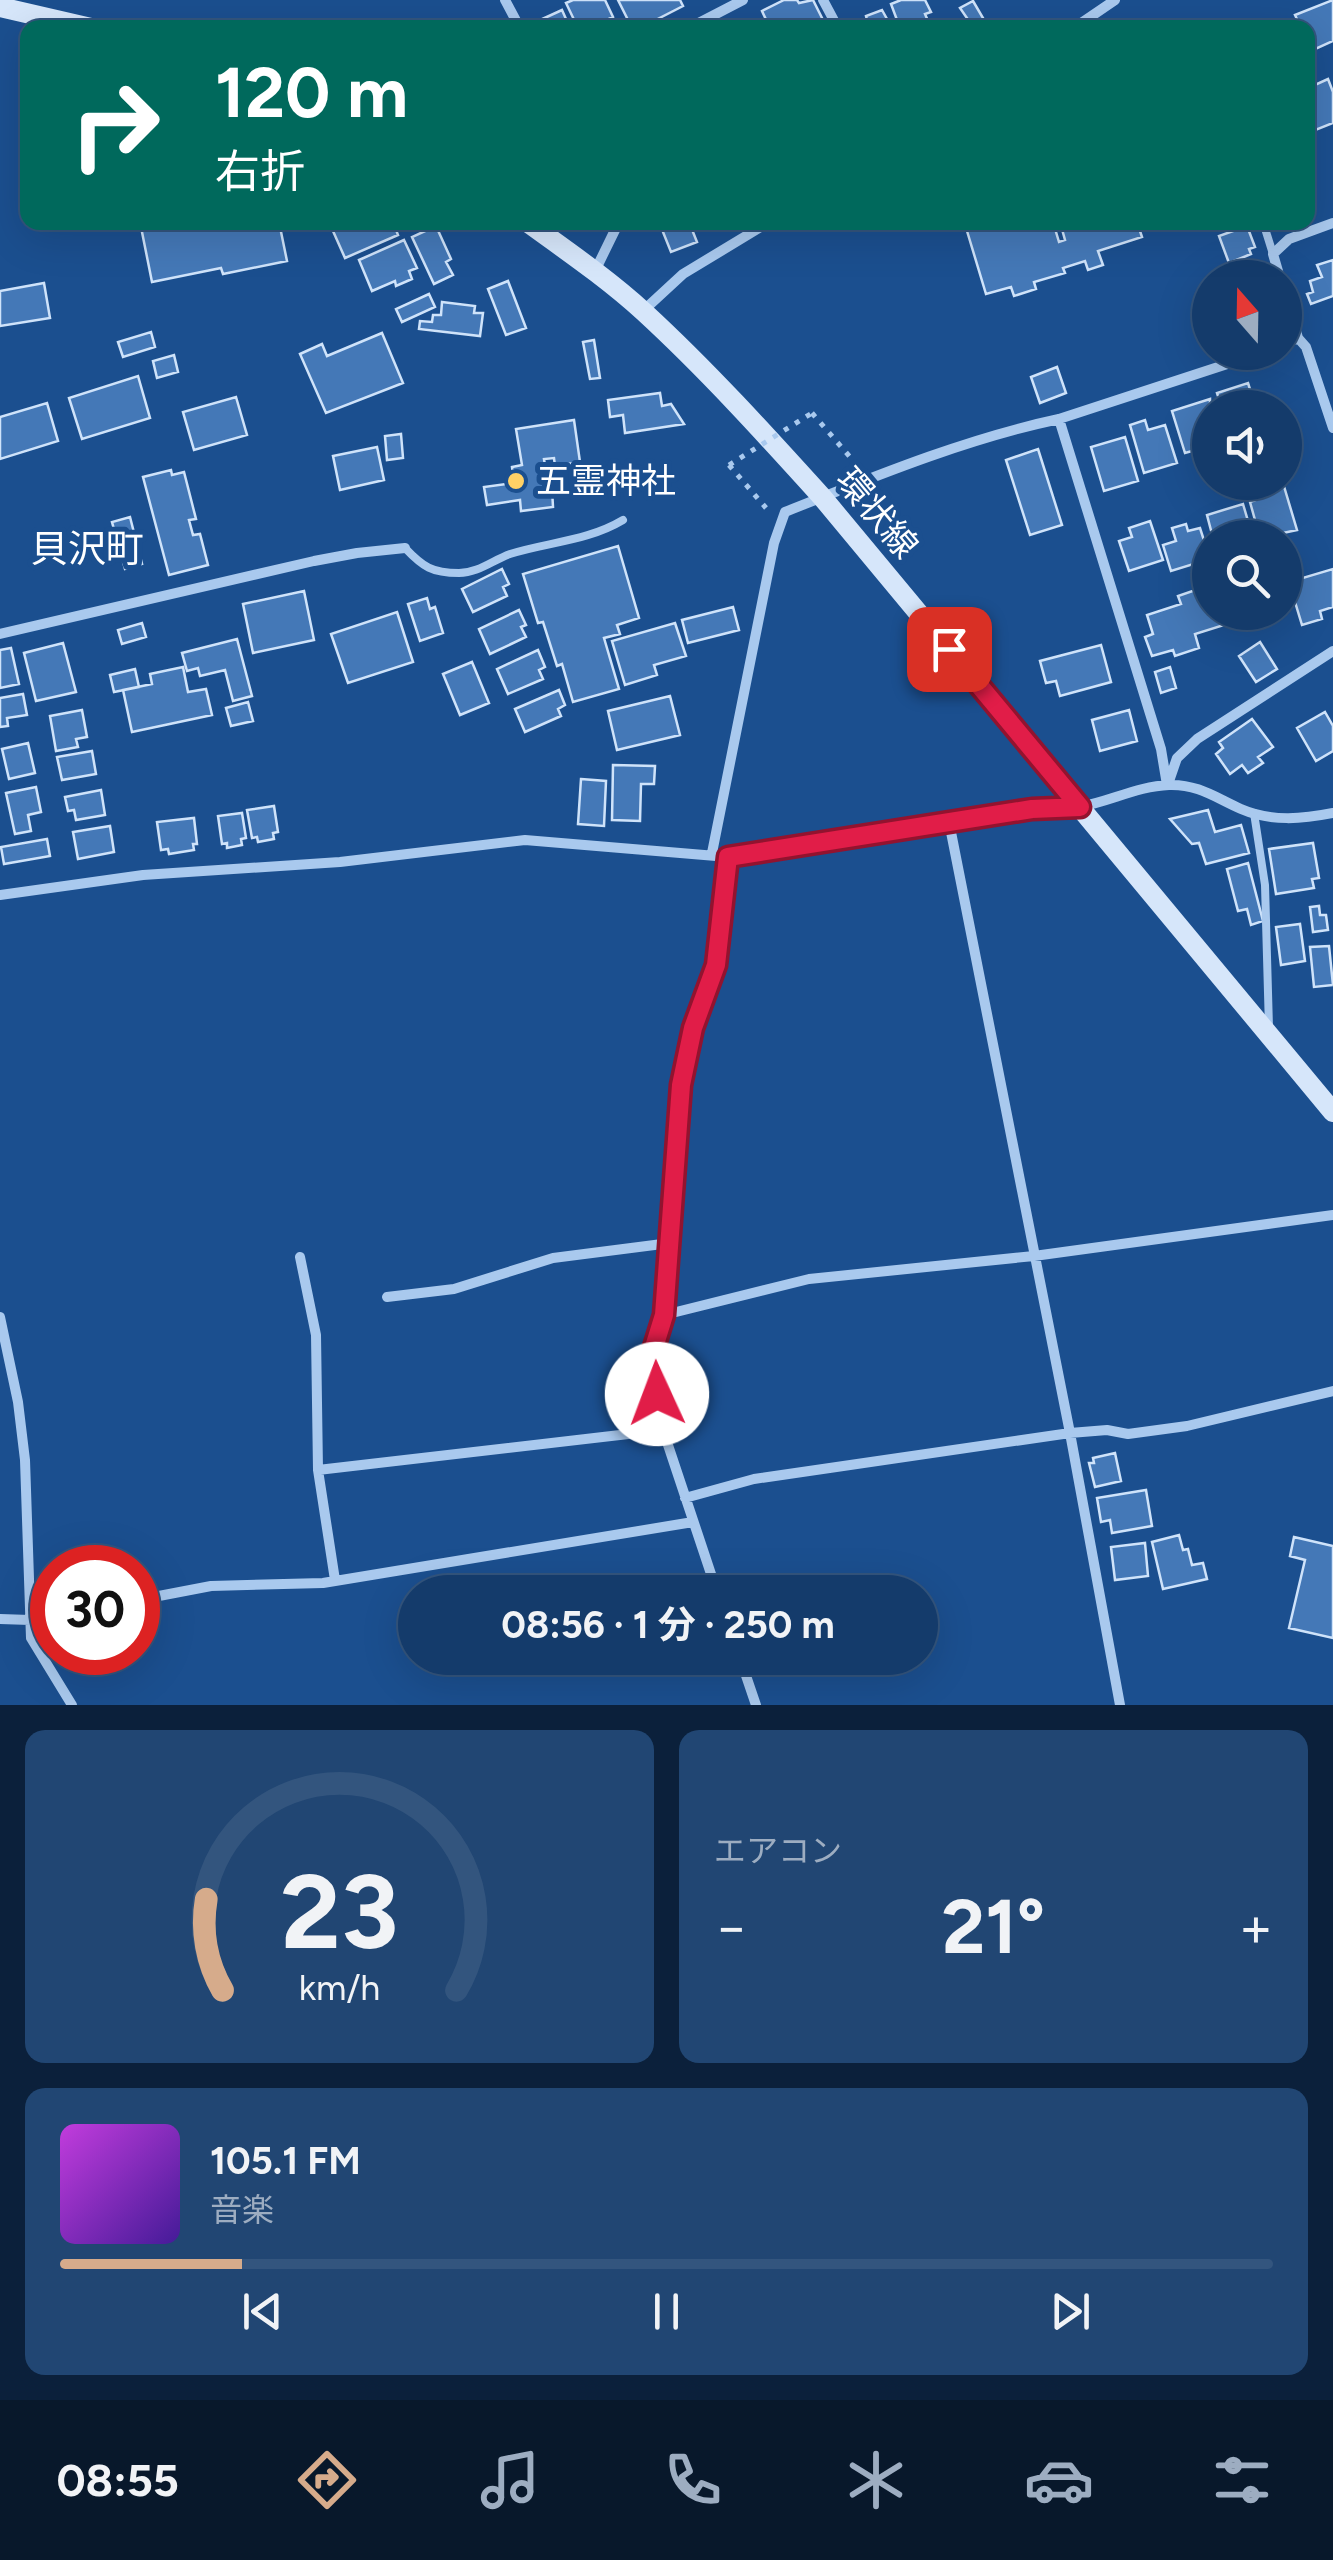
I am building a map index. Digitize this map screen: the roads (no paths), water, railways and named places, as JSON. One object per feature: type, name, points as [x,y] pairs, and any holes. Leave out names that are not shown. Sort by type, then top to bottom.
[{"type":"street","points":[[705,20],[743,0]]},
{"type":"street","points":[[1086,20],[1116,0]]},
{"type":"street","points":[[0,7],[56,20]]},
{"type":"street","name":"環状線","points":[[538,230],[643,311],[735,402],[822,497],[1333,1112]]},
{"type":"street","points":[[595,271],[615,230]]},
{"type":"street","points":[[643,311],[684,274],[757,230]]},
{"type":"street","points":[[1275,260],[1273,254],[1288,239],[1313,230]]},
{"type":"street","points":[[1302,342],[1333,428]]},
{"type":"street","points":[[712,853],[779,523],[785,512],[1029,426],[1209,370]]},
{"type":"street","points":[[1058,420],[1161,750],[1167,785]]},
{"type":"street","points":[[0,634],[314,562],[405,548]]},
{"type":"street","points":[[1167,785],[1177,758],[1197,740],[1333,651]]},
{"type":"street","points":[[0,895],[114,878],[340,862],[495,842],[564,842],[728,857],[1032,809],[1080,807],[1167,785],[1194,787],[1254,813],[1293,819],[1333,812]]},
{"type":"street","points":[[949,822],[1120,1705]]},
{"type":"street","points":[[711,1575],[663,1430],[651,1357],[664,1315],[685,1058],[716,965],[728,857]]},
{"type":"street","points":[[664,1315],[809,1279],[1034,1256],[1333,1216]]},
{"type":"street","points":[[387,1297],[454,1289],[553,1258],[670,1243]]},
{"type":"street","points":[[300,1257],[316,1335],[318,1470],[336,1580]]},
{"type":"street","points":[[0,1317],[18,1402],[25,1460],[30,1620],[0,1619]]},
{"type":"street","points":[[685,1498],[754,1479],[1070,1433],[1107,1430],[1128,1434],[1188,1426],[1333,1390]]},
{"type":"street","points":[[318,1470],[663,1430]]},
{"type":"street","points":[[160,1596],[211,1586],[336,1580],[693,1522]]},
{"type":"street","points":[[52,1675],[72,1705]]},
{"type":"street","points":[[746,1675],[756,1705]]},
{"type":"lane","points":[[1265,230],[1273,254]]},
{"type":"lane","points":[[405,548],[427,569],[461,573],[507,555],[596,533],[623,520]]},
{"type":"lane","points":[[1254,813],[1265,885],[1269,1034]]},
{"type":"place","name":"五霊神社","points":[[516,481]]},
{"type":"district","name":"貝沢町","points":[[87,549]]}]
